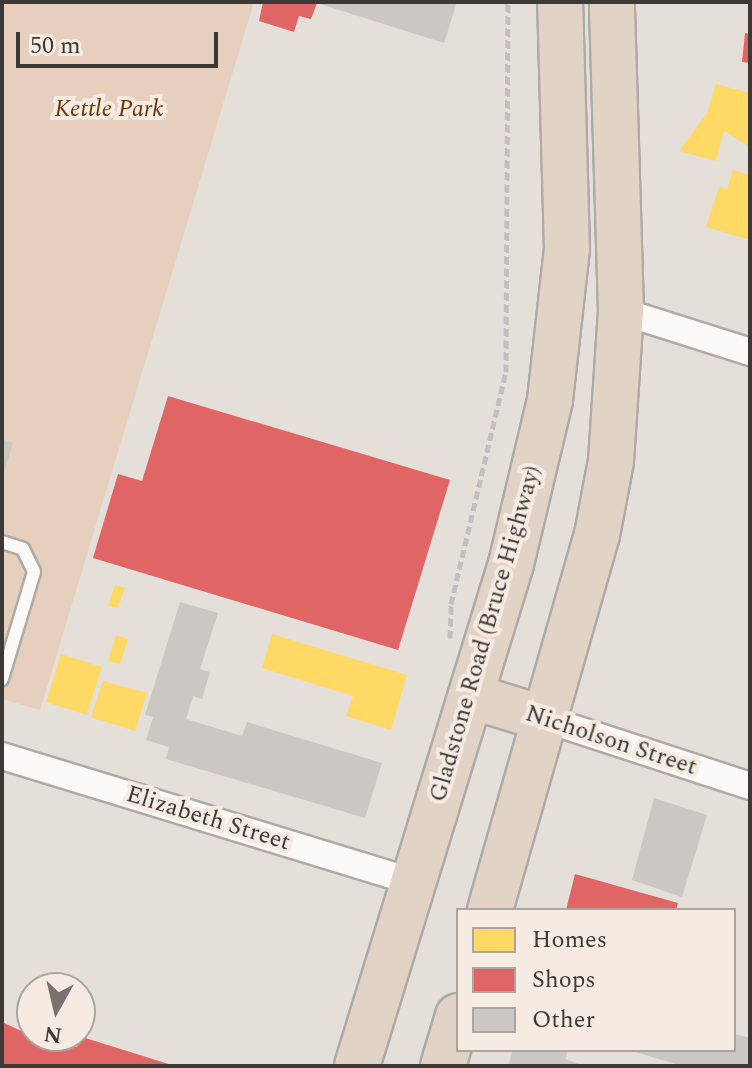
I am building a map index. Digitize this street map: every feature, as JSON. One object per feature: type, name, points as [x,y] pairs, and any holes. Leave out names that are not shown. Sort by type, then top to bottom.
[{"type":"highway","name":"Gladstone Road (Bruce Highway)","points":[[357,1066],[511,564],[559,344],[567,218],[560,2]]},
{"type":"highway","points":[[491,908],[548,720],[600,520],[613,436],[621,311],[612,2]]},
{"type":"highway","name":"Nicholson Street","points":[[471,696],[548,720]]},
{"type":"highway","points":[[443,1066],[456,1023]]},
{"type":"street","points":[[621,311],[750,352]]},
{"type":"street","name":"Nicholson Street","points":[[548,720],[750,786]]},
{"type":"street","name":"Elizabeth Street","points":[[2,756],[414,882]]},
{"type":"lane","points":[[2,542],[23,549],[34,572],[2,679]]},
{"type":"path","points":[[449,644],[451,604],[506,372],[508,2]]},
{"type":"green space","name":"Kettle Park","points":[[2,2],[254,2],[40,710],[2,699]]},
{"type":"building: Homes","points":[[716,84],[750,93],[750,147],[724,131],[716,161],[679,151],[707,113]]},
{"type":"building: Homes","points":[[733,170],[750,175],[750,240],[706,227],[719,187],[727,189]]},
{"type":"building: Homes","points":[[115,585],[125,588],[118,608],[108,606]]},
{"type":"building: Homes","points":[[272,634],[407,675],[391,730],[346,716],[353,696],[262,668]]},
{"type":"building: Homes","points":[[116,635],[128,639],[120,664],[108,661]]},
{"type":"building: Homes","points":[[61,654],[102,667],[87,715],[46,702]]},
{"type":"building: Homes","points":[[103,681],[147,693],[135,731],[91,717]]},
{"type":"building: Shops","points":[[263,2],[317,3],[311,19],[299,16],[294,32],[259,21]]},
{"type":"building: Shops","points":[[745,33],[750,34],[750,63],[742,62]]},
{"type":"building: Shops","points":[[168,396],[450,480],[398,650],[93,558],[118,474],[142,481]]},
{"type":"building: Shops","points":[[575,874],[678,903],[677,908],[566,908]]},
{"type":"building: Shops","points":[[2,1022],[16,1029],[16,1052],[96,1052],[96,1041],[175,1066],[2,1066]]},
{"type":"building: Other","points":[[457,2],[444,43],[317,3]]},
{"type":"building: Other","points":[[2,439],[13,443],[3,476],[2,476]]},
{"type":"building: Other","points":[[180,602],[218,613],[200,669],[210,672],[202,699],[193,696],[186,719],[242,736],[247,722],[382,763],[365,818],[166,759],[169,747],[146,740],[153,717],[145,715]]},
{"type":"building: Other","points":[[654,798],[707,815],[682,897],[632,880]]},
{"type":"building: Other","points":[[736,1034],[750,1038],[750,1066],[682,1066],[635,1052],[736,1052]]},
{"type":"building: Other","points":[[512,1052],[567,1052],[565,1059],[584,1066],[508,1066]]}]
